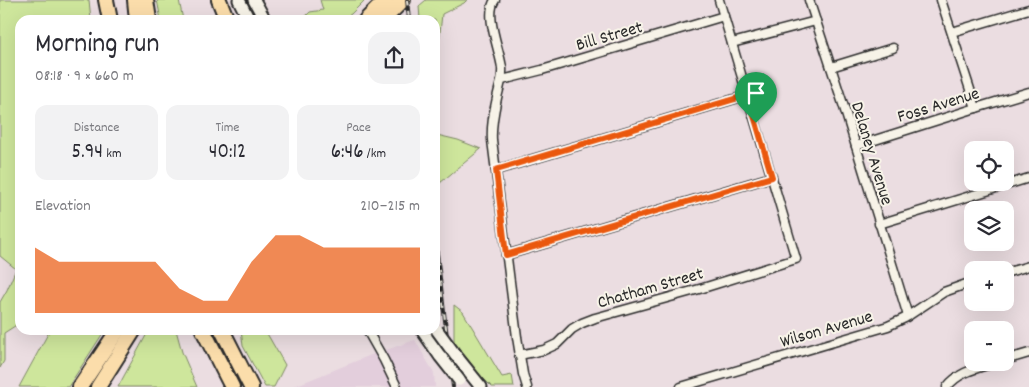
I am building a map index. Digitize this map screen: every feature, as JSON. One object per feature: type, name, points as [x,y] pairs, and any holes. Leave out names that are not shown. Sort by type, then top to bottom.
[{"type":"highway","points":[[106,0],[109,15]]},
{"type":"highway","points":[[114,0],[116,15]]},
{"type":"highway","points":[[136,0],[138,15]]},
{"type":"highway","points":[[146,0],[149,15]]},
{"type":"highway","points":[[219,0],[225,15]]},
{"type":"highway","points":[[374,15],[395,2]]},
{"type":"highway","points":[[386,15],[395,2]]},
{"type":"highway","points":[[80,387],[115,335]]},
{"type":"highway","points":[[98,387],[131,335]]},
{"type":"highway","points":[[206,335],[232,387]]},
{"type":"highway","points":[[225,335],[251,387]]},
{"type":"main road","points":[[239,0],[247,15]]},
{"type":"main road","points":[[254,0],[262,15]]},
{"type":"main road","points":[[440,334],[482,387]]},
{"type":"main road","points":[[425,335],[462,383]]},
{"type":"street","points":[[506,255],[772,177],[719,0]]},
{"type":"street","name":"Delaney Avenue","points":[[809,0],[908,316]]},
{"type":"street","points":[[941,0],[976,108]]},
{"type":"street","points":[[494,2],[491,12],[494,35],[502,67],[502,80],[492,124],[492,140],[520,355],[527,387]]},
{"type":"street","points":[[952,32],[1029,9]]},
{"type":"street","name":"Bill Street","points":[[502,80],[724,16]]},
{"type":"street","points":[[732,43],[816,21]]},
{"type":"street","points":[[831,67],[894,48]]},
{"type":"street","name":"Foss Avenue","points":[[856,146],[1029,92]]},
{"type":"street","points":[[496,170],[748,95]]},
{"type":"street","name":"Chatham Street","points":[[520,355],[544,350],[556,344],[572,329],[595,318],[703,288],[796,259],[772,177]]},
{"type":"street","points":[[879,224],[1029,178]]},
{"type":"street","points":[[1014,270],[1029,266]]},
{"type":"street","name":"Wilson Avenue","points":[[681,387],[876,330],[908,316],[944,292],[964,285]]},
{"type":"street","points":[[370,335],[397,387]]},
{"type":"street","points":[[1014,357],[1029,353]]},
{"type":"street","points":[[948,387],[958,376],[969,371]]},
{"type":"shaded area","points":[[415,340],[434,373],[435,387],[292,387],[371,355]]},
{"type":"green space","points":[[0,0],[89,0],[90,15],[15,15],[15,268],[0,256]]},
{"type":"green space","points":[[157,0],[179,0],[182,15],[160,15]]},
{"type":"green space","points":[[320,0],[365,0],[349,15],[307,15],[310,12],[323,10]]},
{"type":"green space","points":[[426,0],[467,0],[442,14],[440,33],[440,15],[420,15],[419,6]]},
{"type":"green space","points":[[440,136],[481,149],[440,183]]},
{"type":"green space","points":[[15,271],[15,326],[4,333],[4,361],[0,368],[0,302]]},
{"type":"green space","points":[[454,305],[463,312],[502,377],[512,375],[514,387],[492,387],[454,342]]},
{"type":"green space","points":[[47,335],[102,335],[68,387],[19,387]]},
{"type":"green space","points":[[146,335],[177,335],[182,352],[197,387],[118,387]]},
{"type":"green space","points":[[242,335],[268,335],[285,365],[274,387],[265,387],[243,346]]},
{"type":"railway","points":[[407,0],[408,15]]},
{"type":"railway","points":[[440,279],[453,387]]},
{"type":"route","points":[[748,95],[756,123],[772,177],[506,255],[496,170],[748,95]]}]
